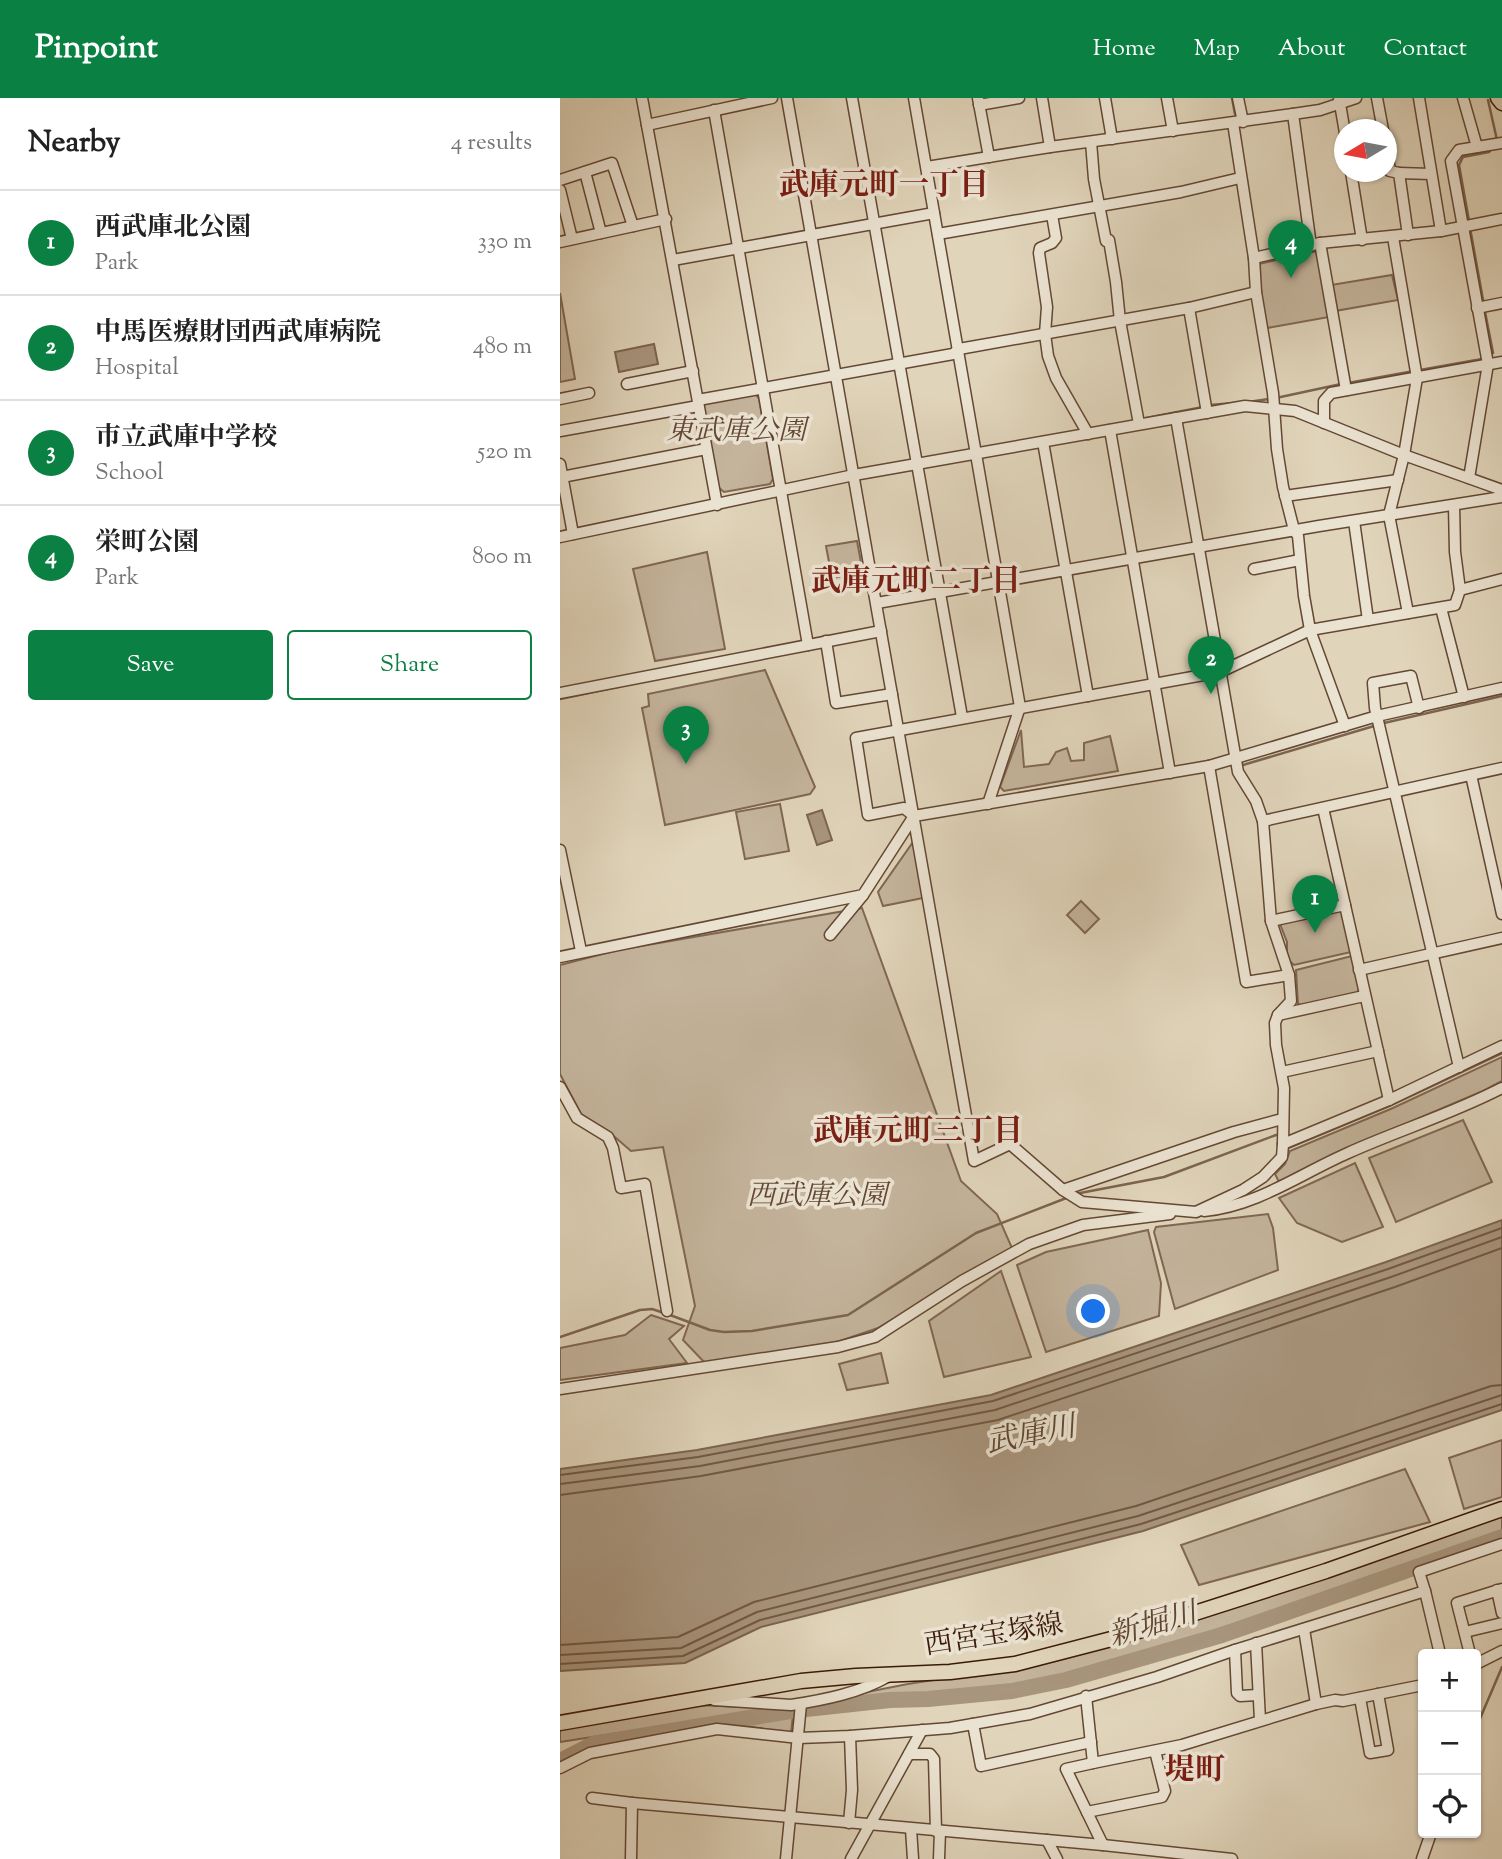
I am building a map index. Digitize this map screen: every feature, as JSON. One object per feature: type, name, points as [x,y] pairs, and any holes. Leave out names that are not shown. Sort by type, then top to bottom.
[{"type":"main road","points":[[1498,98],[1502,103]]},
{"type":"main road","name":"西宮宝塚線","points":[[560,1723],[801,1681],[950,1672],[1015,1664],[1123,1636],[1313,1575],[1502,1509]]},
{"type":"street","points":[[642,98],[717,505]]},
{"type":"street","points":[[647,125],[772,98]]},
{"type":"street","points":[[788,98],[974,1161],[1010,1143],[1063,1190],[1082,1202],[1196,1212],[1243,1190],[1263,1177],[1282,1157],[1284,1088],[1275,1023],[1278,1015],[1291,1001],[1289,975],[1271,922],[1263,821],[1256,801],[1238,772],[1176,418]]},
{"type":"street","points":[[852,98],[962,717]]},
{"type":"street","points":[[914,98],[1020,707],[988,804]]},
{"type":"street","points":[[989,157],[978,102],[1019,98]]},
{"type":"street","points":[[1042,98],[1050,147]]},
{"type":"street","points":[[1105,98],[1112,139]]},
{"type":"street","points":[[1167,98],[1172,131]]},
{"type":"street","points":[[1238,98],[1240,177],[1254,258],[1256,292],[1285,496],[1298,536],[1310,630],[1345,726]]},
{"type":"street","points":[[927,167],[1050,147],[1320,110],[1339,100],[1356,98]]},
{"type":"street","points":[[1377,98],[1381,119]]},
{"type":"street","points":[[1419,98],[1441,231]]},
{"type":"street","points":[[1463,98],[1478,147]]},
{"type":"street","points":[[1339,100],[1342,119]]},
{"type":"street","points":[[714,110],[808,645]]},
{"type":"street","points":[[1293,114],[1315,245],[1345,386]]},
{"type":"street","points":[[1091,142],[1099,206],[1105,241],[1109,240],[1120,321],[1139,424]]},
{"type":"street","points":[[1469,478],[1488,364],[1451,160],[1459,150],[1497,144]]},
{"type":"street","points":[[560,180],[612,163],[633,226]]},
{"type":"street","points":[[585,172],[601,233]]},
{"type":"street","points":[[1408,235],[1399,173],[1431,174]]},
{"type":"street","points":[[938,234],[1181,192],[1240,177]]},
{"type":"street","points":[[1353,182],[1362,240]]},
{"type":"street","points":[[560,190],[572,239]]},
{"type":"street","points":[[673,260],[934,213]]},
{"type":"street","points":[[1052,215],[1056,238],[1052,243],[1040,248],[1039,253],[1047,307],[1045,334],[1048,356],[1056,378],[1088,434]]},
{"type":"street","points":[[560,242],[666,219]]},
{"type":"street","points":[[1254,258],[1315,245],[1441,231],[1502,219]]},
{"type":"street","points":[[1393,237],[1417,373],[1404,455],[1389,515],[1408,613]]},
{"type":"street","points":[[560,431],[763,387],[953,354],[959,349],[1189,308],[1256,292]]},
{"type":"street","points":[[1477,308],[1502,303]]},
{"type":"street","points":[[1189,308],[1207,413]]},
{"type":"street","points":[[1324,423],[1326,396],[1345,386],[1502,362]]},
{"type":"street","points":[[627,384],[693,372]]},
{"type":"street","points":[[560,399],[589,393]]},
{"type":"street","points":[[560,537],[854,475],[1245,406],[1295,411],[1404,455],[1502,490]]},
{"type":"street","points":[[1110,430],[1170,773]]},
{"type":"street","points":[[1043,442],[1088,696]]},
{"type":"street","points":[[562,477],[706,449]]},
{"type":"street","points":[[560,464],[573,534]]},
{"type":"street","points":[[1285,496],[1398,480]]},
{"type":"street","points":[[877,603],[1294,530],[1502,497]]},
{"type":"street","points":[[1454,505],[1455,552],[1460,590],[1455,605],[1310,630],[1220,672],[856,738],[868,815],[904,808],[914,816],[1209,766],[1377,716],[1502,688]]},
{"type":"street","points":[[1354,520],[1368,620]]},
{"type":"street","points":[[1254,569],[1300,560]]},
{"type":"street","points":[[1460,590],[1502,579]]},
{"type":"street","points":[[1440,608],[1464,697]]},
{"type":"street","points":[[560,693],[881,631]]},
{"type":"street","points":[[825,641],[836,703],[892,694]]},
{"type":"street","points":[[1419,708],[1411,676],[1373,683],[1377,716],[1459,1068]]},
{"type":"street","points":[[1209,766],[1246,982],[1289,975]]},
{"type":"street","points":[[1263,821],[1502,768]]},
{"type":"street","points":[[1471,775],[1502,914]]},
{"type":"street","points":[[1323,808],[1389,1100]]},
{"type":"street","points":[[830,935],[863,895],[914,816]]},
{"type":"street","points":[[560,850],[581,951]]},
{"type":"street","points":[[560,957],[863,895]]},
{"type":"street","points":[[1271,922],[1345,905]]},
{"type":"street","points":[[1359,970],[1502,938]]},
{"type":"street","points":[[1278,1015],[1364,996]]},
{"type":"street","points":[[1283,1144],[1389,1100],[1502,1046]]},
{"type":"street","points":[[1282,1072],[1378,1051]]},
{"type":"street","points":[[560,1087],[577,1118],[608,1137],[613,1148],[621,1188],[645,1184],[667,1311]]},
{"type":"street","points":[[560,1389],[838,1347],[875,1337],[962,1281],[1030,1244],[1083,1225],[1243,1204],[1348,1153],[1444,1115],[1502,1088]]},
{"type":"street","points":[[1063,1190],[1234,1132],[1282,1119]]},
{"type":"street","points":[[1439,1649],[1419,1572],[1502,1544]]},
{"type":"street","points":[[1469,1649],[1457,1603],[1500,1590],[1502,1613]]},
{"type":"street","points":[[560,1768],[590,1753],[717,1729],[799,1738],[850,1736],[973,1724],[1030,1714],[1157,1678],[1256,1643],[1425,1591]]},
{"type":"street","points":[[1465,1632],[1502,1623]]},
{"type":"street","points":[[1304,1629],[1316,1704]]},
{"type":"street","points":[[1256,1643],[1260,1720]]},
{"type":"street","points":[[1235,1650],[1237,1693],[1240,1696],[1258,1695]]},
{"type":"street","points":[[1481,1662],[1502,1651]]},
{"type":"street","points":[[694,1699],[801,1704],[875,1684],[890,1675]]},
{"type":"street","points":[[1103,1845],[1066,1769],[1155,1751],[1316,1704],[1418,1686]]},
{"type":"street","points":[[1360,1698],[1370,1753],[1388,1750],[1377,1694]]},
{"type":"street","points":[[1086,1696],[1093,1763]]},
{"type":"street","points":[[786,1859],[801,1704]]},
{"type":"street","points":[[973,1724],[981,1766],[1091,1742]]},
{"type":"street","points":[[851,1859],[922,1730]]},
{"type":"street","points":[[849,1824],[852,1790],[850,1736]]},
{"type":"street","points":[[1087,1812],[1161,1797],[1165,1791],[1155,1751]]},
{"type":"street","points":[[909,1754],[930,1754],[934,1759],[939,1859]]},
{"type":"street","points":[[592,1798],[1232,1859]]},
{"type":"street","points":[[631,1859],[632,1803]]},
{"type":"street","points":[[911,1829],[913,1859]]},
{"type":"street","points":[[1422,1859],[1429,1838]]},
{"type":"street","points":[[1047,1840],[1057,1859]]},
{"type":"green space","points":[[1317,251],[1329,317],[1267,328],[1259,264]]},
{"type":"green space","points":[[1392,275],[1398,300],[1335,311],[1331,285]]},
{"type":"green space","points":[[560,293],[575,379],[560,382]]},
{"type":"green space","name":"東武庫公園","points":[[755,393],[759,399],[773,479],[770,484],[724,492],[718,487],[702,405]]},
{"type":"green space","points":[[857,541],[863,573],[832,578],[826,546]]},
{"type":"green space","points":[[707,552],[725,649],[655,661],[633,569]]},
{"type":"green space","points":[[765,670],[815,787],[810,794],[665,825],[642,708],[649,706],[648,694]]},
{"type":"green space","points":[[1021,730],[1024,767],[1049,764],[1056,752],[1067,748],[1071,761],[1084,760],[1084,743],[1110,736],[1118,771],[1004,791],[1000,787]]},
{"type":"green space","points":[[780,804],[789,851],[745,859],[736,812]]},
{"type":"green space","points":[[913,842],[923,898],[883,906],[878,892]]},
{"type":"green space","points":[[1081,901],[1099,919],[1085,933],[1067,915]]},
{"type":"green space","name":"西武庫公園","points":[[862,908],[961,1181],[997,1214],[1012,1248],[878,1328],[837,1342],[705,1363],[683,1340],[695,1306],[663,1147],[631,1151],[609,1132],[581,1114],[560,1074],[560,965],[618,950]]},
{"type":"green space","points":[[1342,909],[1351,952],[1294,965],[1287,959],[1287,942],[1280,924]]},
{"type":"green space","points":[[1352,956],[1359,989],[1357,993],[1298,1004],[1296,970]]},
{"type":"green space","points":[[1502,1057],[1502,1081],[1339,1152],[1279,1182],[1275,1174],[1285,1164],[1290,1151],[1393,1108]]},
{"type":"green space","points":[[1463,1120],[1492,1182],[1396,1222],[1369,1158]]},
{"type":"green space","points":[[1355,1163],[1383,1227],[1342,1242],[1297,1223],[1279,1198]]},
{"type":"green space","points":[[1268,1214],[1273,1228],[1278,1270],[1175,1309],[1154,1232],[1156,1227]]},
{"type":"green space","points":[[1148,1230],[1161,1283],[1159,1316],[1046,1352],[1017,1265],[1046,1252]]},
{"type":"green space","points":[[1001,1271],[1031,1357],[944,1377],[929,1321]]},
{"type":"green space","points":[[651,1315],[684,1326],[669,1339],[687,1363],[560,1380],[560,1348],[625,1335]]},
{"type":"green space","points":[[881,1353],[888,1383],[847,1390],[839,1364]]},
{"type":"green space","points":[[1502,1440],[1502,1497],[1464,1509],[1449,1458]]},
{"type":"green space","points":[[1405,1469],[1430,1522],[1199,1585],[1181,1545]]},
{"type":"green space","points":[[1502,1511],[1502,1535],[1161,1648],[1060,1678],[1006,1687],[841,1703],[840,1699],[892,1687],[979,1675]]},
{"type":"green space","points":[[695,1705],[769,1708],[770,1711],[751,1714],[751,1719],[793,1715],[791,1733],[702,1720],[560,1742],[560,1727]]},
{"type":"water","points":[[654,344],[658,364],[619,372],[615,352]]},
{"type":"water","points":[[822,810],[832,840],[817,845],[807,815]]},
{"type":"water","name":"武庫川","points":[[1502,1220],[1502,1410],[1143,1531],[761,1627],[685,1663],[560,1671],[560,1469],[697,1450],[991,1395],[1386,1262]]},
{"type":"waterway","points":[[1232,98],[1235,114]]},
{"type":"waterway","points":[[1488,100],[1497,140]]},
{"type":"waterway","points":[[1469,221],[1459,165],[1463,157],[1489,152],[1492,148]]},
{"type":"waterway","points":[[1470,228],[1483,300]]},
{"type":"waterway","points":[[1485,312],[1493,353],[1490,354]]},
{"type":"waterway","points":[[1420,370],[1482,359]]},
{"type":"waterway","points":[[1348,383],[1414,371]]},
{"type":"waterway","points":[[1276,398],[1341,384]]},
{"type":"waterway","points":[[1248,402],[1269,399]]},
{"type":"waterway","points":[[1210,405],[1234,403]]},
{"type":"waterway","points":[[1141,419],[1203,407]]},
{"type":"waterway","points":[[560,699],[622,686]]},
{"type":"waterway","points":[[1384,723],[1502,696]]},
{"type":"waterway","points":[[1243,765],[1374,726]]},
{"type":"waterway","points":[[1288,1148],[1389,1106],[1502,1053]]},
{"type":"waterway","points":[[1075,1194],[1164,1177],[1276,1135]]},
{"type":"waterway","points":[[670,1315],[710,1330],[724,1332],[752,1331],[848,1315],[976,1233],[1069,1197]]},
{"type":"waterway","points":[[560,1337],[640,1310],[652,1309],[664,1313]]},
{"type":"waterway","name":"新堀川","points":[[806,1709],[1012,1691],[1066,1680],[1222,1635],[1502,1537]]},
{"type":"waterway","points":[[1481,1716],[1502,1667]]},
{"type":"waterway","name":"新堀川","points":[[560,1761],[593,1744],[790,1711]]},
{"type":"place","name":"栄町公園","points":[[1291,278]]},
{"type":"place","name":"中馬医療財団西武庫病院","points":[[1211,694]]},
{"type":"place","name":"市立武庫中学校","points":[[686,764]]},
{"type":"place","name":"西武庫北公園","points":[[1315,933]]},
{"type":"district","name":"武庫元町一丁目","points":[[884,186]]},
{"type":"district","name":"武庫元町二丁目","points":[[916,582]]},
{"type":"district","name":"武庫元町三丁目","points":[[918,1132]]},
{"type":"district","name":"堤町","points":[[1195,1771]]}]
